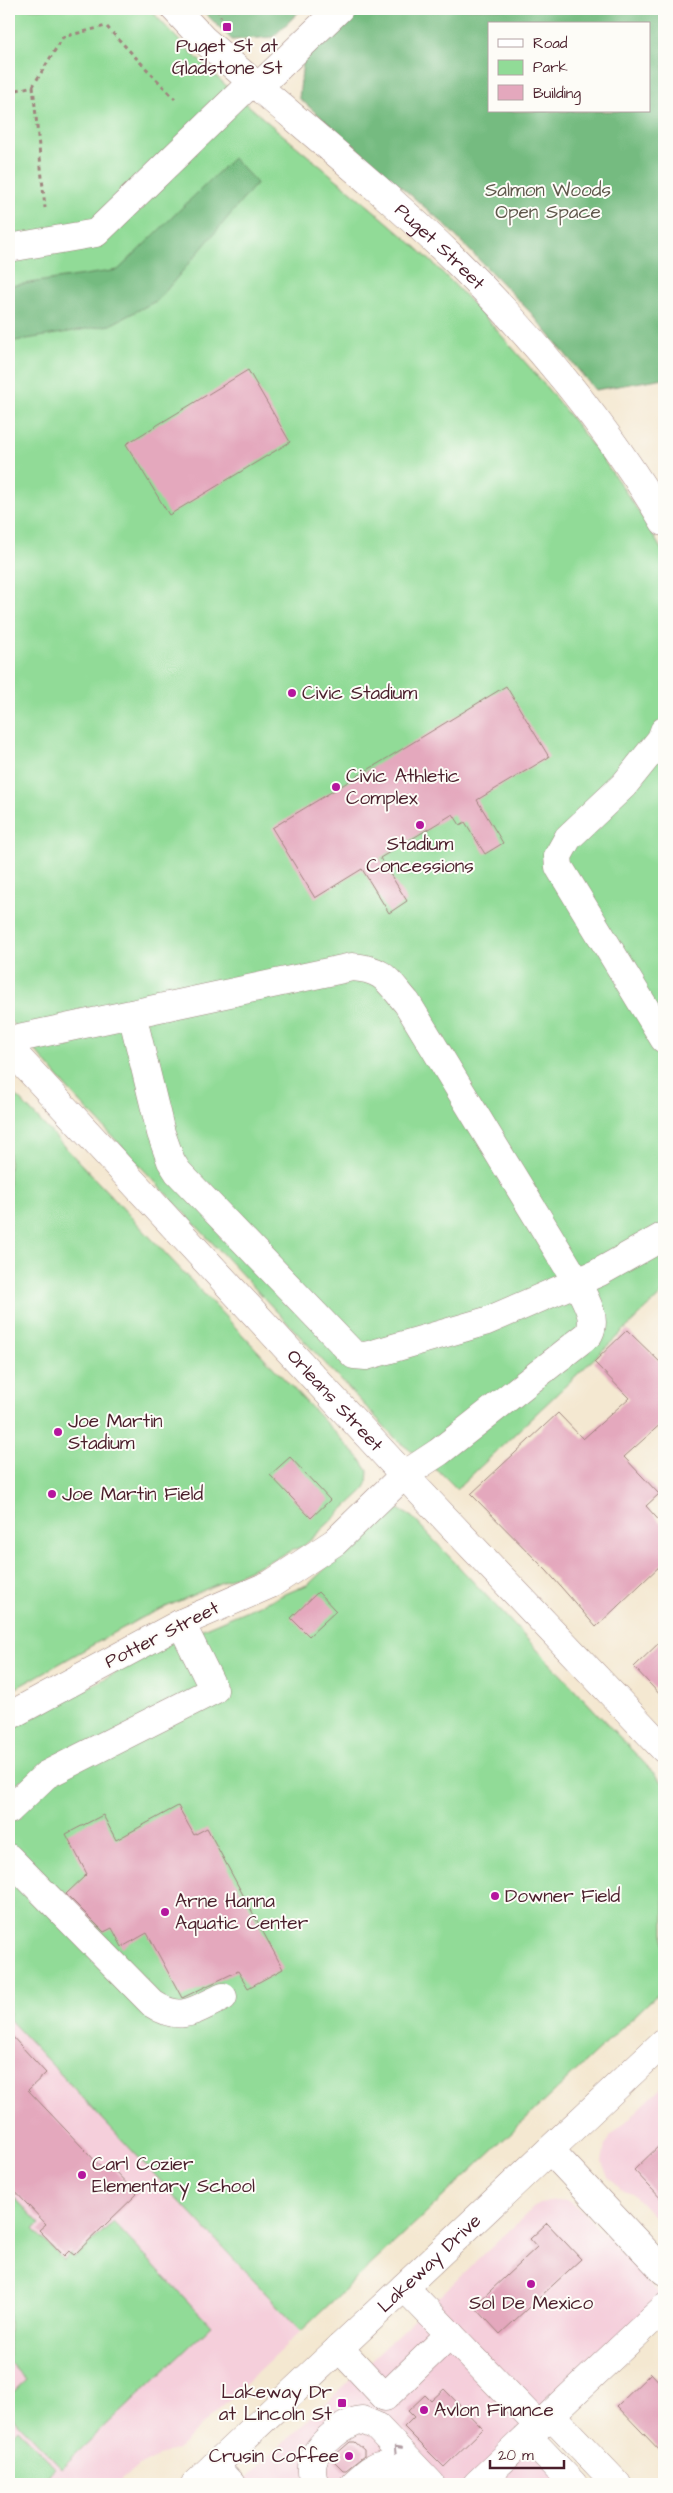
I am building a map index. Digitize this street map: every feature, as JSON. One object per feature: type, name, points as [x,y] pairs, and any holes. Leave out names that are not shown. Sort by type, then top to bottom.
[{"type":"street","name":"Puget Street","points":[[175,9],[203,39],[418,225],[491,298],[596,420],[638,478],[664,522]]},
{"type":"street","points":[[9,248],[96,234],[339,9]]},
{"type":"street","points":[[663,737],[624,785],[568,838],[558,856],[559,867],[664,1039]]},
{"type":"street","name":"Potter Street","points":[[9,1040],[352,967],[371,968],[384,978],[407,1003],[577,1282],[592,1316],[593,1326],[589,1334],[439,1452],[404,1475],[335,1542],[271,1584],[180,1623],[9,1716]]},
{"type":"street","points":[[132,1014],[156,1114],[171,1161],[178,1172],[354,1355],[366,1356],[487,1321],[577,1282],[664,1236]]},
{"type":"street","name":"Orleans Street","points":[[9,1048],[404,1475],[664,1749]]},
{"type":"street","points":[[9,1810],[46,1775],[214,1690],[180,1623]]},
{"type":"street","points":[[9,1858],[153,2004],[168,2014],[184,2014],[223,1997]]},
{"type":"street","name":"Lakeway Drive","points":[[213,2478],[339,2348],[664,2042]]},
{"type":"street","points":[[550,2150],[664,2271]]},
{"type":"street","points":[[404,2287],[539,2426],[617,2484]]},
{"type":"street","points":[[477,2484],[664,2308]]},
{"type":"street","points":[[339,2348],[385,2397],[450,2334]]},
{"type":"street","points":[[315,2484],[312,2477],[313,2462],[317,2452],[346,2424],[362,2420],[376,2426],[431,2484]]},
{"type":"street","points":[[539,2426],[573,2484]]},
{"type":"street","points":[[354,2484],[370,2469],[381,2464],[388,2465],[407,2484]]},
{"type":"path","points":[[45,208],[32,86],[63,37],[106,26],[175,99]]},
{"type":"path","points":[[9,92],[32,86]]},
{"type":"shaded area","name":"Carl Cozier Elementary School","points":[[9,2019],[301,2331],[177,2449],[137,2466],[118,2484],[9,2484]]},
{"type":"shaded area","points":[[664,2085],[664,2227],[632,2193],[619,2188],[609,2179],[602,2162],[605,2145],[611,2136]]},
{"type":"shaded area","points":[[568,2201],[580,2209],[664,2299],[539,2431],[589,2484],[240,2484],[533,2208],[544,2202]]},
{"type":"green space","name":"Civic Athletic Complex","points":[[9,9],[150,9],[213,73],[280,133],[418,249],[462,293],[532,370],[586,436],[635,506],[664,554],[664,1292],[457,1489],[442,1474],[399,1442],[69,1090],[9,1019]]},
{"type":"green space","points":[[201,9],[302,9],[273,37],[232,40]]},
{"type":"green space","name":"Salmon Woods Open Space","points":[[356,9],[664,9],[664,378],[595,390],[531,313],[443,223],[299,98],[303,61]]},
{"type":"green space","points":[[233,158],[257,183],[158,300],[110,325],[9,342],[9,286],[118,270]]},
{"type":"green space","points":[[9,1088],[361,1460],[368,1471],[367,1484],[363,1491],[305,1545],[139,1619],[9,1692]]},
{"type":"green space","points":[[398,1509],[412,1517],[664,1784],[664,1988],[301,2331],[9,2019],[9,1731],[172,1642],[309,1584],[380,1517],[388,1511]]},
{"type":"green space","points":[[9,2192],[40,2224],[34,2229],[63,2260],[70,2253],[74,2258],[113,2222],[211,2326],[61,2468],[9,2413],[9,2396],[26,2380],[9,2362]]},
{"type":"green space","points":[[18,2429],[55,2468],[39,2484],[9,2484],[9,2438]]},
{"type":"building","points":[[248,370],[290,442],[169,515],[126,444]]},
{"type":"building","points":[[506,686],[549,757],[477,800],[503,843],[485,854],[465,822],[460,825],[453,814],[380,858],[407,901],[389,913],[362,869],[315,898],[272,828]]},
{"type":"building","points":[[627,1330],[664,1366],[664,1421],[624,1457],[659,1494],[646,1506],[664,1526],[664,1562],[596,1627],[547,1571],[471,1494],[558,1413],[583,1439],[629,1398],[594,1362]]},
{"type":"building","points":[[290,1457],[330,1500],[311,1518],[270,1475]]},
{"type":"building","points":[[318,1592],[336,1611],[309,1636],[291,1618]]},
{"type":"building","points":[[664,1638],[664,1699],[634,1667]]},
{"type":"building","name":"Arne Hanna Aquatic Center","points":[[178,1806],[194,1835],[207,1828],[283,1969],[248,1988],[238,1971],[182,1998],[147,1933],[122,1947],[112,1928],[104,1932],[66,1894],[87,1874],[66,1834],[103,1815],[116,1840]]},
{"type":"building","points":[[9,2033],[46,2073],[28,2090],[104,2170],[109,2165],[137,2194],[74,2255],[69,2251],[64,2256],[39,2230],[46,2224],[9,2185]]},
{"type":"building","points":[[664,2141],[664,2202],[634,2170]]},
{"type":"building","points":[[547,2223],[581,2259],[500,2334],[474,2306],[537,2247],[530,2239]]},
{"type":"building","points":[[651,2373],[664,2387],[664,2455],[617,2406]]},
{"type":"building","points":[[444,2389],[483,2429],[444,2467],[404,2427],[414,2417],[408,2411],[425,2395],[431,2401]]},
{"type":"building","name":"Crusin Coffee","points":[[350,2442],[355,2442],[364,2450],[364,2456],[346,2470],[343,2470],[335,2462],[335,2455]]},
{"type":"place","name":"Puget St at Gladstone St","points":[[227,27]]},
{"type":"place","name":"Civic Stadium","points":[[292,693]]},
{"type":"place","name":"Civic Athletic Complex","points":[[336,787]]},
{"type":"place","name":"Stadium Concessions","points":[[420,825]]},
{"type":"place","name":"Joe Martin Stadium","points":[[58,1432]]},
{"type":"place","name":"Joe Martin Field","points":[[52,1494]]},
{"type":"place","name":"Downer Field","points":[[495,1896]]},
{"type":"place","name":"Arne Hanna Aquatic Center","points":[[165,1912]]},
{"type":"place","name":"Carl Cozier Elementary School","points":[[82,2175]]},
{"type":"place","name":"Sol De Mexico","points":[[531,2284]]},
{"type":"place","name":"Lakeway Dr at Lincoln St","points":[[342,2403]]},
{"type":"place","name":"Avlon Finance","points":[[424,2410]]},
{"type":"place","name":"Crusin Coffee","points":[[349,2456]]}]
